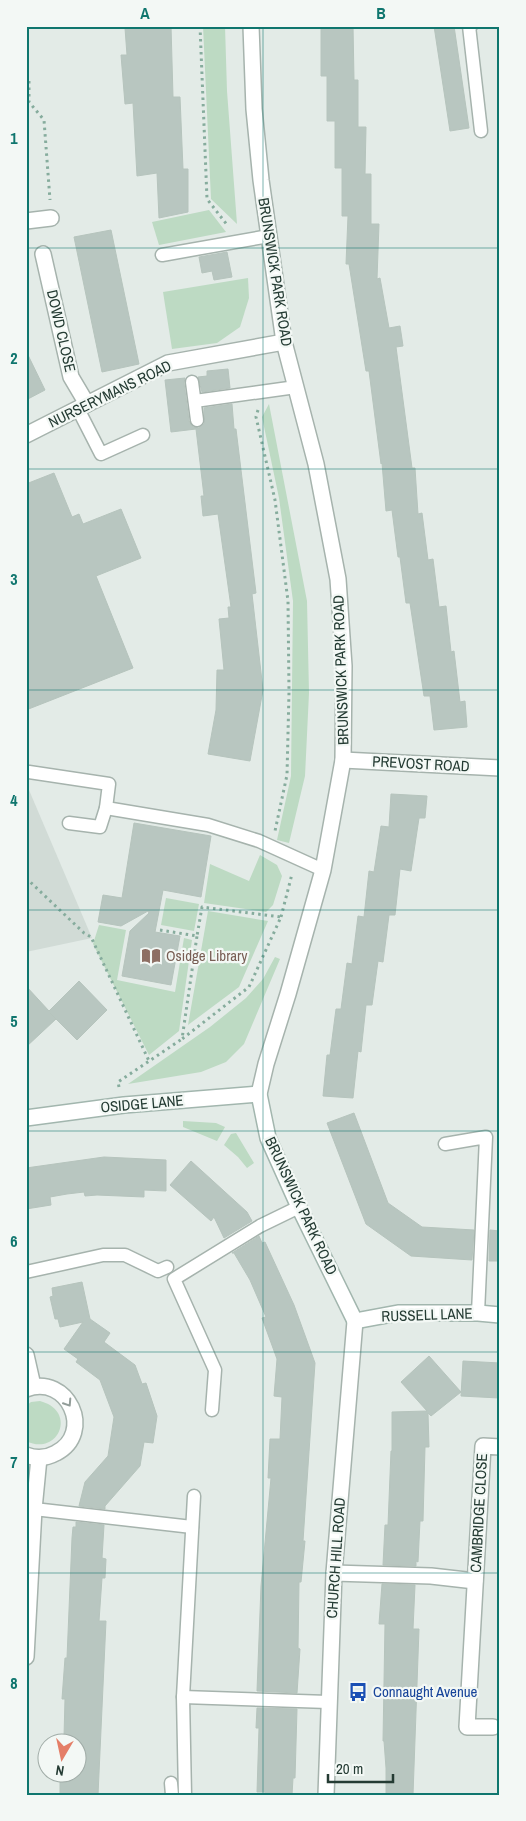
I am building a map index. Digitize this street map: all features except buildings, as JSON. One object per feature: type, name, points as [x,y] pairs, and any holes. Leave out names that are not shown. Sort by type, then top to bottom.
[{"type":"street","name":"BRUNSWICK PARK ROAD","points":[[251,26],[254,109],[261,180],[284,342],[316,464],[338,579],[344,666],[343,760],[323,870],[266,1064],[259,1094],[268,1138],[299,1207],[355,1321]]},
{"type":"street","points":[[26,221],[51,218]]},
{"type":"street","name":"DOWD CLOSE","points":[[43,254],[71,377],[83,407]]},
{"type":"street","name":"NURSERYMANS ROAD","points":[[26,435],[168,363],[284,342]]},
{"type":"street","name":"PREVOST ROAD","points":[[343,760],[500,768]]},
{"type":"street","name":"OSIDGE LANE","points":[[26,1118],[124,1105],[259,1094]]},
{"type":"street","name":"RUSSELL LANE","points":[[355,1321],[398,1313],[478,1313],[500,1315]]},
{"type":"street","name":"CHURCH HILL ROAD","points":[[326,1795],[334,1573],[355,1321]]},
{"type":"street","points":[[26,1355],[29,1388],[50,1388],[56,1390],[66,1397],[75,1419],[74,1431],[61,1450],[50,1456],[32,1456],[34,1509],[29,1564],[26,1658]]},
{"type":"street","name":"CAMBRIDGE CLOSE","points":[[493,1727],[467,1727],[483,1446],[500,1447]]},
{"type":"street","name":"CAMBRIDGE CLOSE","points":[[334,1573],[431,1576],[475,1581]]},
{"type":"lane","points":[[471,26],[469,26],[481,131]]},
{"type":"lane","points":[[162,255],[269,236]]},
{"type":"lane","points":[[192,382],[197,420]]},
{"type":"lane","points":[[195,401],[296,387]]},
{"type":"lane","points":[[83,407],[101,454],[143,435]]},
{"type":"lane","points":[[29,772],[109,784],[106,808],[100,827],[69,823]]},
{"type":"lane","points":[[106,808],[208,825],[271,846],[323,870]]},
{"type":"lane","points":[[445,1144],[486,1137],[478,1313]]},
{"type":"lane","points":[[212,1410],[215,1370],[174,1279],[260,1226],[299,1207]]},
{"type":"lane","points":[[26,1272],[103,1255],[125,1255],[158,1272],[167,1267]]},
{"type":"lane","points":[[185,1795],[183,1697],[194,1496]]},
{"type":"lane","points":[[34,1509],[192,1526]]},
{"type":"lane","points":[[183,1697],[328,1702]]},
{"type":"path","points":[[200,26],[207,200],[240,241]]},
{"type":"path","points":[[29,81],[30,102],[44,120],[51,218]]},
{"type":"path","points":[[266,391],[256,417],[275,500],[288,601],[289,656],[287,775],[271,846]]},
{"type":"path","points":[[124,1105],[118,1082],[182,1039],[249,987],[281,917],[296,858]]},
{"type":"path","points":[[26,878],[84,933],[91,937],[149,1061]]},
{"type":"path","points":[[182,1039],[196,936],[202,907],[281,917]]},
{"type":"path","points":[[160,930],[196,936]]},
{"type":"shaded area","points":[[26,783],[92,938],[26,952]]},
{"type":"green space","points":[[203,26],[225,26],[227,91],[237,224],[211,199]]},
{"type":"green space","points":[[209,210],[226,232],[159,245],[152,222]]},
{"type":"green space","points":[[248,278],[249,298],[240,327],[217,343],[172,349],[163,292]]},
{"type":"green space","points":[[269,404],[307,601],[309,693],[305,776],[289,843],[277,840],[291,776],[293,601],[279,498],[262,417]]},
{"type":"green space","points":[[260,855],[277,865],[282,876],[273,905],[266,912],[204,903],[210,864],[249,881]]},
{"type":"green space","points":[[166,898],[199,904],[194,931],[161,925]]},
{"type":"green space","points":[[208,911],[268,921],[239,987],[188,1025]]},
{"type":"green space","points":[[99,925],[126,930],[117,980],[175,992],[184,938],[192,940],[179,1031],[149,1055],[93,944]]},
{"type":"green space","points":[[275,957],[280,959],[244,1044],[226,1062],[201,1072],[128,1084],[210,1027],[246,998],[263,979]]},
{"type":"green space","points":[[183,1121],[216,1123],[225,1127],[217,1141],[183,1127]]},
{"type":"green space","points":[[236,1133],[254,1163],[247,1168],[224,1145],[231,1134]]},
{"type":"green space","points":[[40,1401],[52,1406],[61,1422],[55,1438],[47,1443],[37,1444],[26,1441],[26,1406],[31,1402]]},
{"type":"place","name":"Osidge Library","points":[[151,956]]},
{"type":"place","name":"Connaught Avenue","points":[[358,1692]]}]
